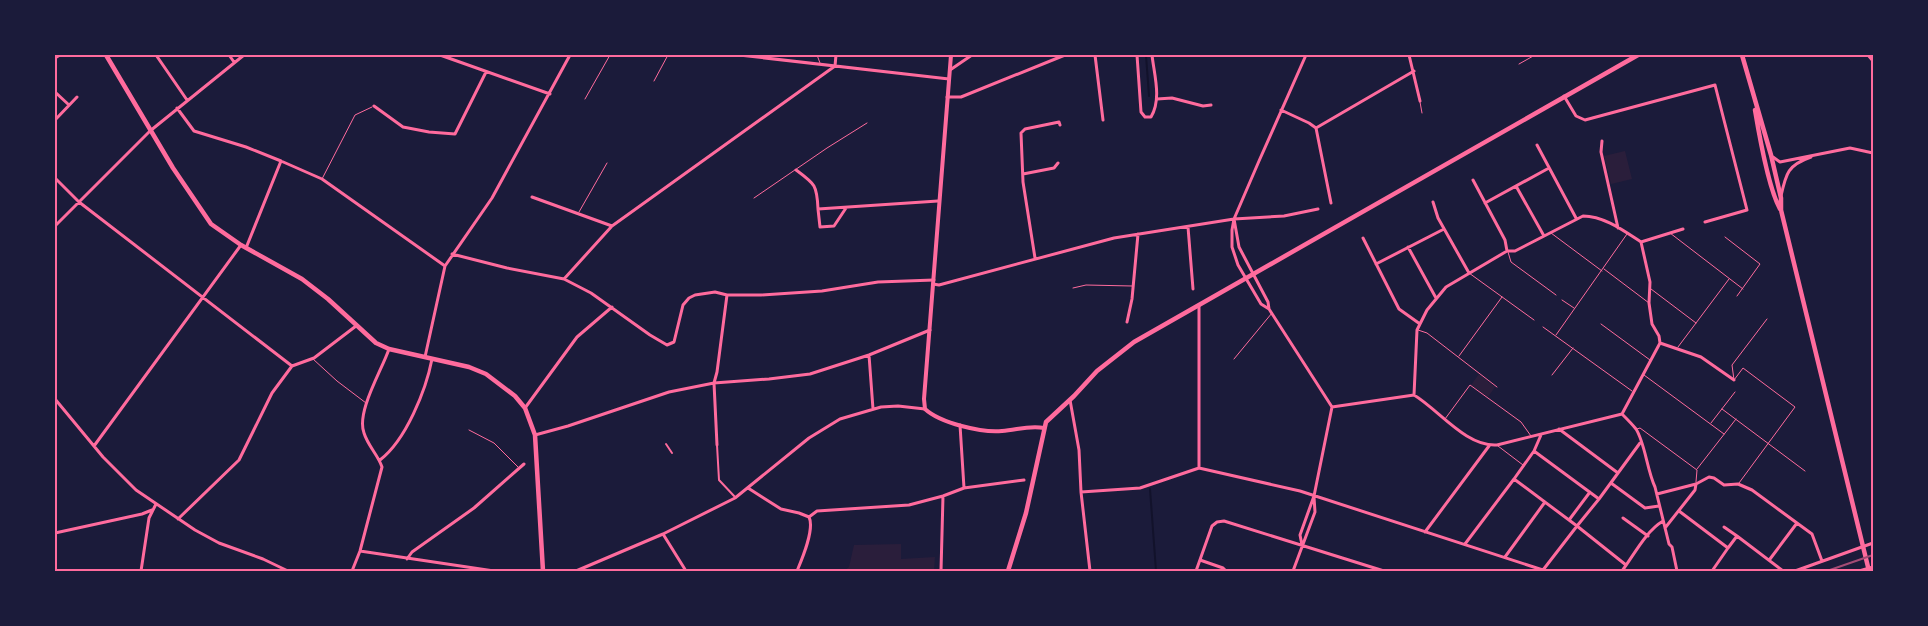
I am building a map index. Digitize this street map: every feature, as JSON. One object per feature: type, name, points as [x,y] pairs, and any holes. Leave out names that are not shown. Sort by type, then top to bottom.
[{"type":"main road","points":[[106,55],[150,131],[211,224],[244,247],[302,279],[328,299],[376,343],[389,349],[470,367],[486,374],[515,396],[525,408],[535,435],[542,571]]},
{"type":"main road","points":[[1008,571],[1026,513],[1046,422],[1113,356],[1246,277],[1638,55]]},
{"type":"main road","points":[[1742,55],[1771,155],[1781,198],[1781,210],[1869,571]]},
{"type":"main road","points":[[1752,91],[1768,171],[1777,203],[1781,210]]},
{"type":"street","points":[[55,58],[60,55]]},
{"type":"street","points":[[156,55],[187,100]]},
{"type":"street","points":[[229,55],[234,62]]},
{"type":"street","points":[[55,226],[150,131],[244,55]]},
{"type":"street","points":[[440,55],[550,94]]},
{"type":"street","points":[[426,357],[445,266],[492,198],[570,55]]},
{"type":"street","points":[[739,55],[774,57],[949,79]]},
{"type":"street","points":[[564,279],[612,226],[835,66],[836,55]]},
{"type":"street","points":[[925,409],[924,398],[934,282],[938,201],[951,55]]},
{"type":"street","points":[[950,70],[972,55]]},
{"type":"street","points":[[947,96],[961,97],[1065,55]]},
{"type":"street","points":[[1096,55],[1104,120]]},
{"type":"street","points":[[1138,55],[1141,112],[1145,117],[1151,116],[1155,111],[1157,99],[1152,55]]},
{"type":"street","points":[[1302,545],[1300,535],[1314,496],[1332,407],[1270,311],[1261,304],[1235,259],[1232,247],[1232,230],[1234,219],[1280,110],[1306,55]]},
{"type":"street","points":[[1409,55],[1420,102]]},
{"type":"street","points":[[1868,55],[1873,62]]},
{"type":"street","points":[[1316,128],[1414,71]]},
{"type":"street","points":[[374,106],[403,127],[455,134],[486,72]]},
{"type":"street","points":[[1564,96],[1576,116],[1585,120],[1716,85],[1747,210],[1705,222]]},
{"type":"street","points":[[55,92],[69,105]]},
{"type":"street","points":[[55,120],[77,97]]},
{"type":"street","points":[[1157,99],[1172,98],[1203,106],[1211,105]]},
{"type":"street","points":[[177,108],[194,132],[241,145],[322,179],[445,266]]},
{"type":"street","points":[[1280,110],[1316,128],[1331,203]]},
{"type":"street","points":[[1035,258],[1023,174],[1021,134],[1026,129],[1059,122],[1060,126]]},
{"type":"street","points":[[1602,142],[1601,152],[1618,228]]},
{"type":"street","points":[[1537,145],[1576,218]]},
{"type":"street","points":[[1771,155],[1780,162],[1850,148],[1873,153]]},
{"type":"street","points":[[1781,198],[1784,178],[1791,167],[1799,161],[1826,152]]},
{"type":"street","points":[[94,446],[203,298],[244,247],[281,161]]},
{"type":"street","points":[[1023,174],[1054,168],[1058,163]]},
{"type":"street","points":[[1485,203],[1549,168]]},
{"type":"street","points":[[796,170],[813,182],[817,194],[820,227],[834,226],[846,207]]},
{"type":"street","points":[[55,178],[79,202],[292,366]]},
{"type":"street","points":[[1473,180],[1505,240],[1507,251]]},
{"type":"street","points":[[1516,186],[1544,236]]},
{"type":"street","points":[[532,197],[578,212],[612,226]]},
{"type":"street","points":[[818,209],[938,201]]},
{"type":"street","points":[[1433,202],[1444,229],[1469,273]]},
{"type":"street","points":[[452,254],[564,279],[612,307],[667,345],[674,342],[683,305],[695,295],[714,292],[727,295],[761,296],[822,291],[878,282],[934,282],[939,285],[1114,238],[1234,219],[1284,216],[1318,209]]},
{"type":"street","points":[[1332,407],[1414,395],[1475,440],[1488,446],[1497,446],[1622,414],[1660,343],[1659,336],[1652,324],[1651,288],[1641,242],[1618,228],[1591,216],[1583,216],[1576,218],[1516,252],[1507,251],[1446,287],[1427,310],[1418,330],[1414,395]]},
{"type":"street","points":[[1234,219],[1239,247],[1268,302],[1270,311]]},
{"type":"street","points":[[1188,227],[1193,290]]},
{"type":"street","points":[[1376,264],[1444,229]]},
{"type":"street","points":[[1641,242],[1683,229]]},
{"type":"street","points":[[1127,322],[1138,234]]},
{"type":"street","points":[[1362,238],[1399,309],[1420,324]]},
{"type":"street","points":[[1408,247],[1436,298]]},
{"type":"street","points":[[727,295],[725,321],[714,383],[719,480],[735,498]]},
{"type":"street","points":[[1198,468],[1199,305]]},
{"type":"street","points":[[525,408],[577,337],[612,307]]},
{"type":"street","points":[[178,519],[239,460],[272,393],[292,366],[313,358],[356,326]]},
{"type":"street","points":[[535,435],[568,426],[669,392],[714,383],[810,374],[869,355],[930,330]]},
{"type":"street","points":[[1660,343],[1701,356],[1734,380]]},
{"type":"street","points":[[352,571],[360,551],[382,467],[380,460],[367,442],[362,423],[367,404],[389,349]]},
{"type":"street","points":[[869,355],[873,409]]},
{"type":"street","points":[[380,460],[387,454],[412,418],[429,374],[432,358]]},
{"type":"street","points":[[55,399],[94,446],[136,490],[178,519],[219,543],[263,559],[288,571]]},
{"type":"street","points":[[1070,399],[1079,450],[1081,492],[1090,571]]},
{"type":"street","points":[[578,571],[663,534],[735,498],[809,438],[840,419],[873,409],[898,406],[925,409],[930,414],[960,425],[996,432],[1033,426],[1044,428]]},
{"type":"street","points":[[1622,414],[1636,429],[1657,494],[1677,571]]},
{"type":"street","points":[[960,425],[964,488]]},
{"type":"street","points":[[1559,429],[1618,473]]},
{"type":"street","points":[[1465,544],[1524,466],[1534,451],[1541,434]]},
{"type":"street","points":[[1081,492],[1140,488],[1198,468],[1300,491],[1544,570],[1640,442]]},
{"type":"street","points":[[666,444],[672,453]]},
{"type":"street","points":[[1425,532],[1488,446]]},
{"type":"street","points":[[1534,451],[1599,499]]},
{"type":"street","points":[[407,559],[412,552],[474,508],[524,464]]},
{"type":"street","points":[[1657,494],[1696,484],[1709,477],[1724,485],[1738,484],[1752,490],[1812,534],[1822,561]]},
{"type":"street","points":[[1514,479],[1626,565]]},
{"type":"street","points":[[809,517],[817,511],[909,506],[964,488],[1024,480]]},
{"type":"street","points":[[1611,482],[1645,508],[1659,506]]},
{"type":"street","points":[[1665,528],[1694,490],[1696,484]]},
{"type":"street","points":[[748,488],[781,510],[800,513],[809,517],[811,523],[805,551],[797,571]]},
{"type":"street","points":[[1569,520],[1590,492]]},
{"type":"street","points":[[941,571],[944,496]]},
{"type":"street","points":[[1293,571],[1314,512],[1314,496]]},
{"type":"street","points":[[1505,558],[1545,502]]},
{"type":"street","points":[[141,571],[149,518],[156,504]]},
{"type":"street","points":[[55,533],[142,514],[152,510]]},
{"type":"street","points":[[1679,511],[1728,548]]},
{"type":"street","points":[[1623,518],[1648,536]]},
{"type":"street","points":[[1196,571],[1212,526],[1217,522],[1224,521],[1384,571]]},
{"type":"street","points":[[1622,571],[1648,536],[1663,521]]},
{"type":"street","points":[[1770,559],[1797,523]]},
{"type":"street","points":[[1724,527],[1770,559],[1783,571]]},
{"type":"street","points":[[663,534],[686,571]]},
{"type":"street","points":[[1712,571],[1737,536]]},
{"type":"street","points":[[1795,571],[1873,543]]},
{"type":"street","points":[[360,551],[494,571]]},
{"type":"street","points":[[1200,560],[1223,568],[1226,571]]},
{"type":"street","points":[[1859,571],[1873,567]]},
{"type":"lane","points":[[585,99],[610,55]]},
{"type":"lane","points":[[654,81],[668,55]]},
{"type":"lane","points":[[817,55],[820,63]]},
{"type":"lane","points":[[1519,64],[1535,55]]},
{"type":"lane","points":[[1420,102],[1422,113]]},
{"type":"lane","points":[[322,179],[355,115],[374,106]]},
{"type":"lane","points":[[754,198],[867,124]]},
{"type":"lane","points":[[578,212],[607,163]]},
{"type":"lane","points":[[1551,233],[1650,303]]},
{"type":"lane","points":[[1556,335],[1628,233]]},
{"type":"lane","points":[[1670,233],[1743,289]]},
{"type":"lane","points":[[1725,237],[1760,264],[1737,296]]},
{"type":"lane","points":[[1507,251],[1511,262],[1556,295]]},
{"type":"lane","points":[[1469,273],[1534,320]]},
{"type":"lane","points":[[1678,348],[1730,279]]},
{"type":"lane","points":[[1073,288],[1086,285],[1133,286]]},
{"type":"lane","points":[[1651,288],[1696,323]]},
{"type":"lane","points":[[1458,357],[1502,297]]},
{"type":"lane","points":[[1562,300],[1575,309]]},
{"type":"lane","points":[[1234,359],[1270,311]]},
{"type":"lane","points":[[1734,380],[1732,365],[1766,319]]},
{"type":"lane","points":[[1601,324],[1651,361]]},
{"type":"lane","points":[[1543,327],[1634,393]]},
{"type":"lane","points":[[1418,330],[1427,333],[1497,387]]},
{"type":"lane","points":[[1552,375],[1573,348]]},
{"type":"lane","points":[[313,358],[337,381],[367,404]]},
{"type":"lane","points":[[1734,380],[1743,368],[1795,407],[1738,484]]},
{"type":"lane","points":[[1644,375],[1724,434]]},
{"type":"lane","points":[[1445,419],[1470,385],[1521,422],[1531,436]]},
{"type":"lane","points":[[1710,424],[1735,392]]},
{"type":"lane","points":[[1722,409],[1805,471]]},
{"type":"lane","points":[[1696,484],[1697,470],[1736,419]]},
{"type":"lane","points":[[1636,429],[1640,428],[1697,470]]},
{"type":"lane","points":[[469,430],[494,443],[520,468]]},
{"type":"lane","points":[[1497,446],[1524,466]]},
{"type":"shaded area","points":[[1625,151],[1632,179],[1611,184],[1604,156]]},
{"type":"shaded area","points":[[1479,374],[1495,387],[1488,397],[1471,385]]},
{"type":"shaded area","points":[[901,544],[901,559],[935,557],[934,571],[844,571],[849,567],[854,545]]},
{"type":"waterway","points":[[1146,55],[1149,96]]},
{"type":"waterway","points":[[1150,489],[1156,571]]},
{"type":"railway","points":[[1827,571],[1873,555]]}]
